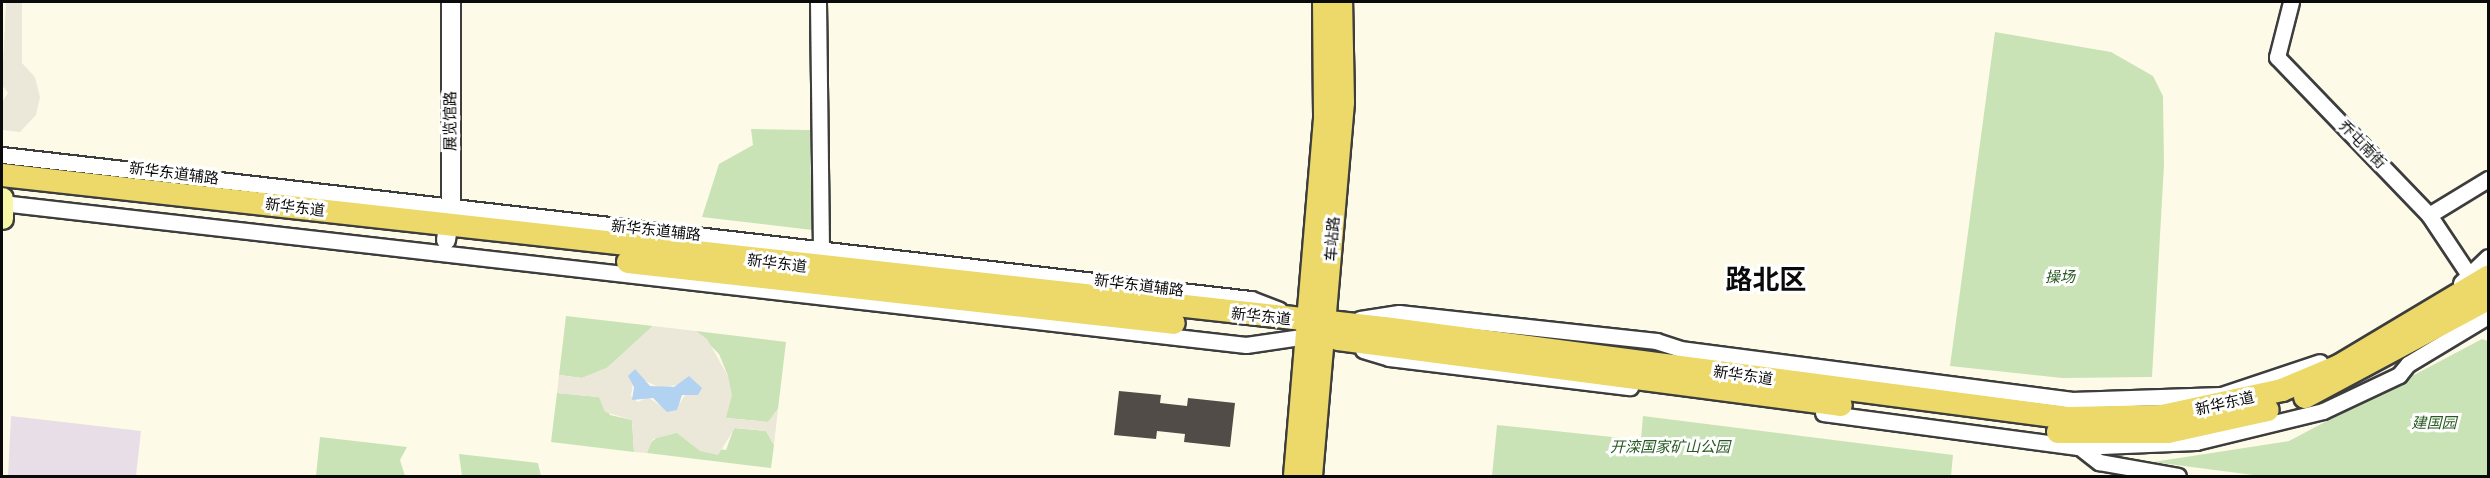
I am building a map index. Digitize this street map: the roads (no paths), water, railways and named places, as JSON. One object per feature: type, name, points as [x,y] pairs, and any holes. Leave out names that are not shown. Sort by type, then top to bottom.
[{"type":"main road","name":"车站路","points":[[1311,477],[1325,115],[1324,2]]},
{"type":"main road","name":"车站路","points":[[1295,477],[1316,330],[1343,102],[1341,2]]},
{"type":"main road","name":"新华东道","points":[[2,175],[448,232],[1316,330],[2040,416],[2105,419],[2200,411],[2282,390],[2484,298]]},
{"type":"main road","name":"新华东道","points":[[2,189],[448,232]]},
{"type":"main road","points":[[2,198],[2,218]]},
{"type":"main road","name":"新华东道","points":[[1316,330],[2073,440],[2168,432],[2273,408],[2344,381],[2484,298]]},
{"type":"street","name":"展览馆路","points":[[448,232],[451,2]]},
{"type":"street","points":[[818,2],[821,249]]},
{"type":"street","name":"乔屯南街","points":[[2291,2],[2277,57],[2429,215],[2484,298]]},
{"type":"street","name":"新华东道辅路","points":[[2,155],[448,232]]},
{"type":"street","points":[[2429,215],[2488,179]]},
{"type":"street","name":"新华东道辅路","points":[[2,203],[448,232],[821,249],[1251,299],[1316,330]]},
{"type":"street","points":[[2484,298],[2488,257]]},
{"type":"street","points":[[2073,440],[2099,462],[2178,477]]},
{"type":"water","points":[[635,369],[650,386],[674,387],[689,376],[702,388],[698,395],[682,395],[677,410],[667,412],[653,398],[632,400],[634,387],[628,376]]},
{"type":"district","name":"路北区","points":[[1766,281]]},
{"type":"park label","name":"操场","points":[[2060,278]]},
{"type":"park label","name":"建国园","points":[[2434,424]]},
{"type":"park label","name":"开滦国家矿山公园","points":[[1670,448]]}]
